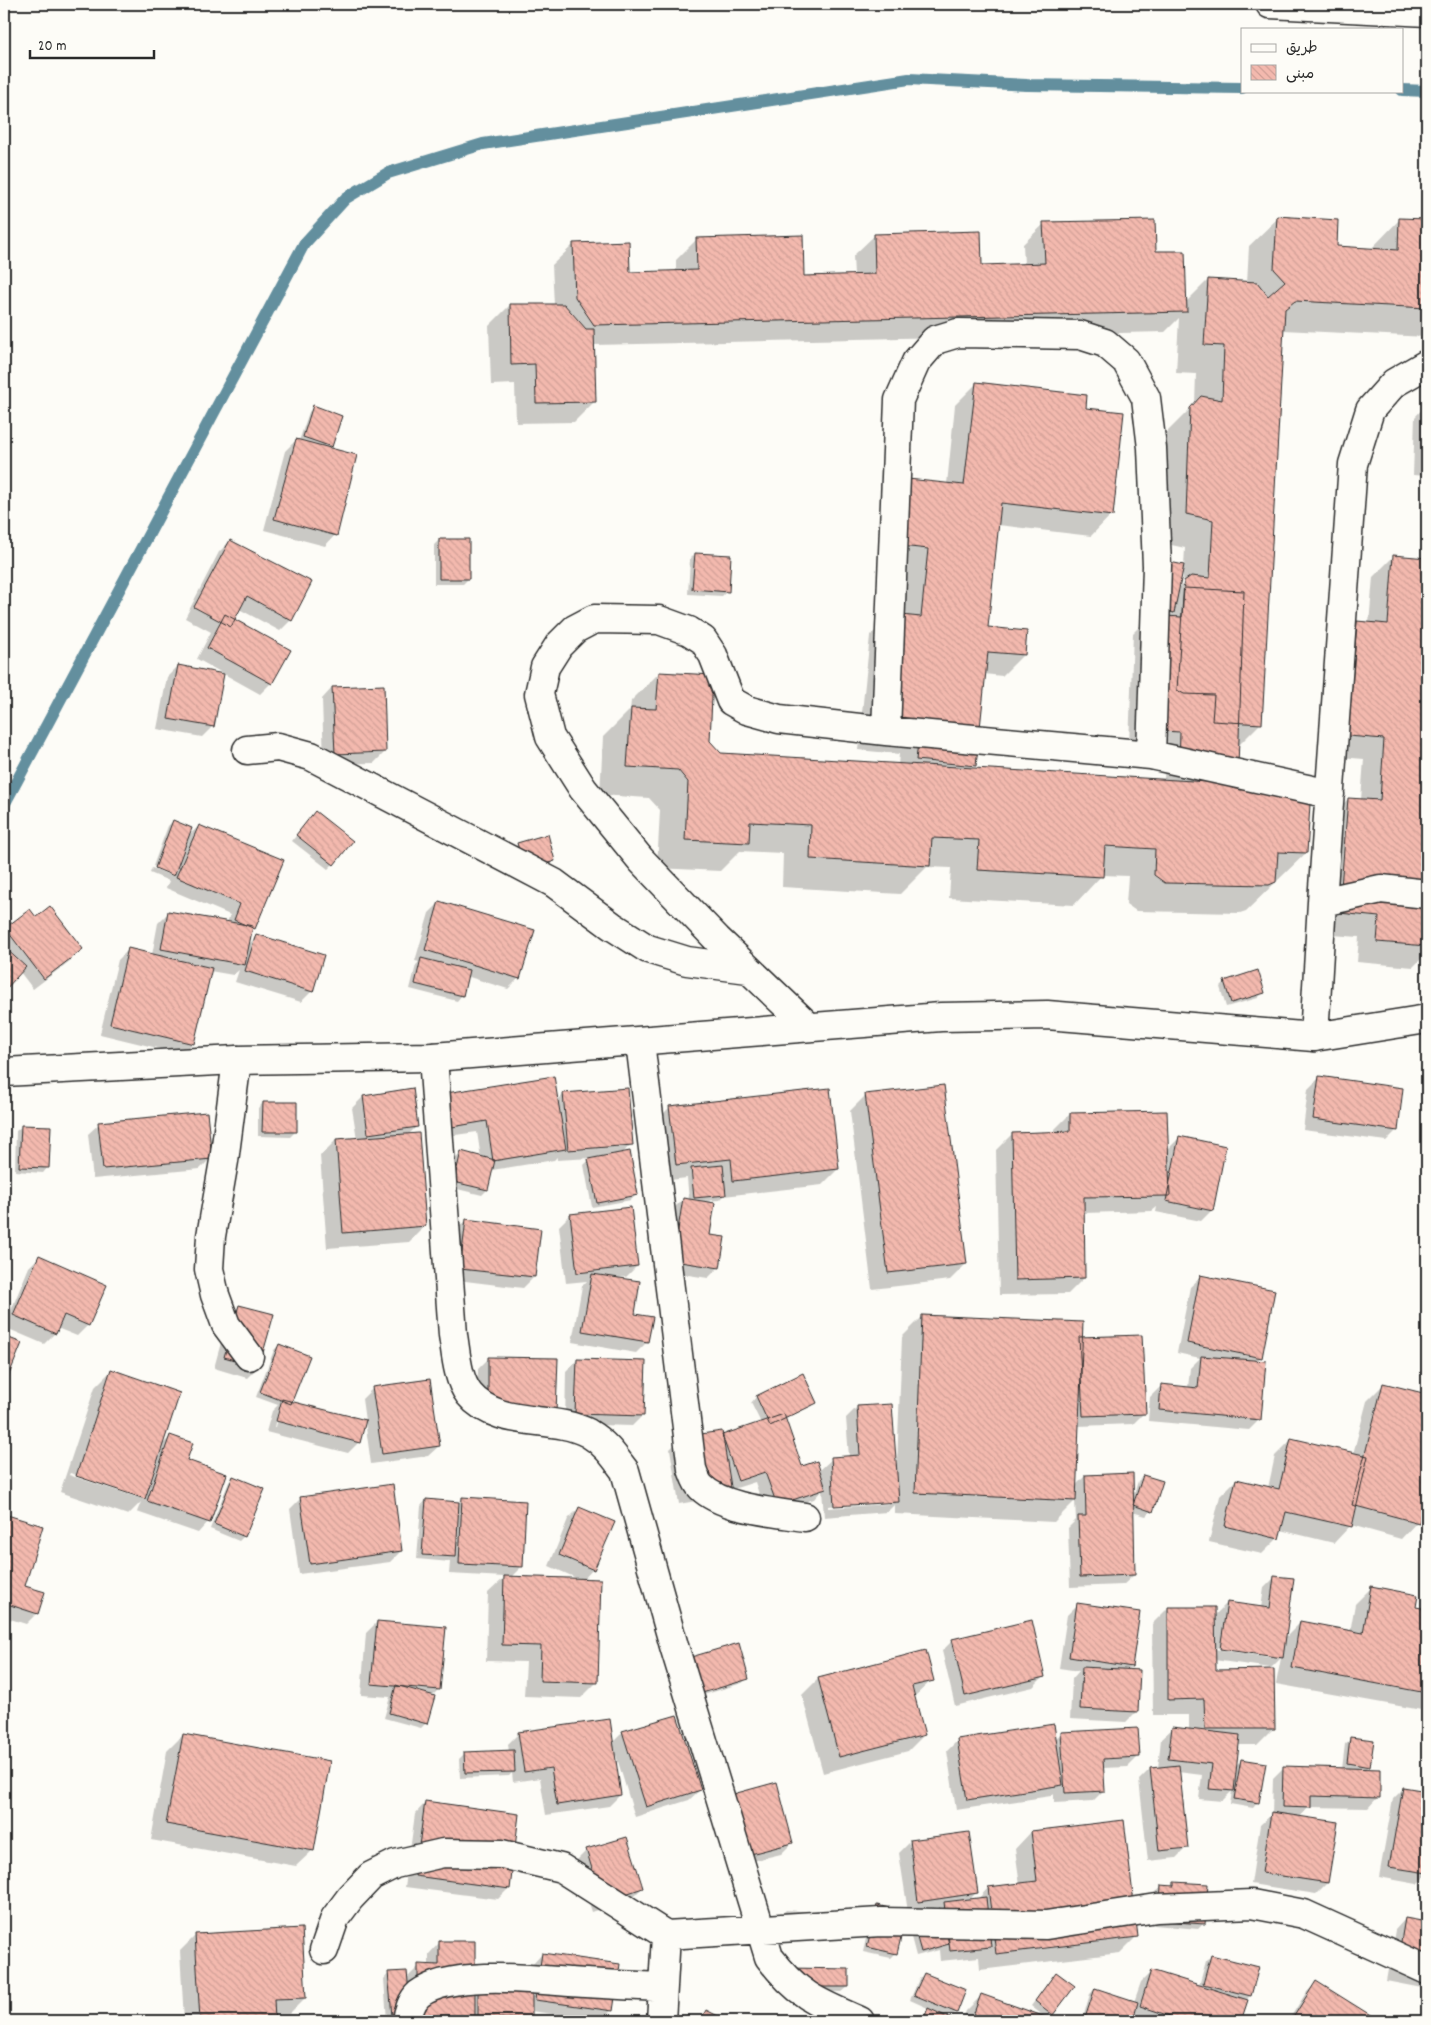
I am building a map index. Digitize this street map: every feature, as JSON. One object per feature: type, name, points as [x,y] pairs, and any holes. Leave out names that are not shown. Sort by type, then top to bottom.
[{"type":"street","points":[[1270,4],[1427,12]]},
{"type":"street","points":[[886,730],[899,400],[916,362],[935,340],[958,333],[1080,335],[1105,344],[1126,361],[1146,398],[1152,448],[1156,566],[1151,755]]},
{"type":"street","points":[[1314,1038],[1353,464],[1370,410],[1394,383],[1427,364]]},
{"type":"street","points":[[808,1026],[641,860],[583,789],[550,737],[539,694],[545,667],[559,645],[575,628],[594,619],[659,620],[689,631],[703,640],[712,655],[731,701],[747,710],[779,718],[1151,755],[1330,794]]},
{"type":"street","points":[[247,750],[278,747],[312,756],[554,882],[612,926],[648,949],[687,961],[748,968]]},
{"type":"street","points":[[1322,902],[1381,889],[1427,894]]},
{"type":"street","points":[[4,1072],[238,1060],[433,1057],[940,1017],[1047,1015],[1314,1038],[1427,1019]]},
{"type":"street","points":[[640,1042],[692,1469],[699,1486],[718,1499],[762,1511],[805,1517]]},
{"type":"street","points":[[433,1057],[453,1335],[460,1376],[469,1393],[484,1406],[513,1418],[564,1425],[587,1433],[609,1448],[625,1471],[674,1646],[769,1957],[795,1988],[814,2001],[860,2021]]},
{"type":"street","points":[[238,1060],[211,1236],[209,1269],[215,1295],[226,1326],[249,1356]]},
{"type":"street","points":[[324,1950],[335,1918],[350,1898],[371,1876],[395,1864],[443,1854],[502,1854],[561,1868],[666,1935],[881,1922],[1046,1925],[1157,1908],[1252,1904],[1304,1914],[1427,1970]]},
{"type":"street","points":[[661,2021],[666,1935]]},
{"type":"street","points":[[407,2021],[408,2012],[418,1995],[435,1986],[453,1982],[500,1977],[662,1987]]},
{"type":"building","points":[[1277,216],[1338,220],[1337,246],[1398,250],[1399,218],[1427,219],[1427,308],[1295,301],[1285,309],[1262,724],[1212,721],[1214,695],[1184,694],[1177,690],[1184,581],[1191,576],[1210,578],[1213,520],[1186,514],[1190,408],[1201,396],[1222,400],[1224,346],[1204,345],[1208,279],[1257,282],[1268,296],[1285,281],[1274,269]]},
{"type":"building","points":[[1155,220],[1156,251],[1185,251],[1187,312],[594,325],[575,297],[573,243],[629,241],[630,272],[697,270],[696,238],[803,235],[804,276],[875,274],[874,234],[981,231],[982,265],[1045,263],[1043,222]]},
{"type":"building","points":[[510,304],[564,304],[586,329],[594,329],[596,402],[536,403],[535,364],[511,365]]},
{"type":"building","points":[[976,382],[1087,395],[1086,408],[1124,412],[1113,516],[1001,503],[988,627],[1027,631],[1025,655],[988,652],[976,766],[916,760],[919,734],[878,729],[891,614],[921,617],[928,549],[901,546],[908,479],[964,485]]},
{"type":"building","points":[[313,405],[342,416],[332,447],[303,437]]},
{"type":"building","points":[[296,439],[357,455],[337,536],[274,519]]},
{"type":"building","points":[[439,539],[469,539],[469,579],[439,579]]},
{"type":"building","points":[[230,540],[312,582],[292,621],[247,596],[231,627],[194,607]]},
{"type":"building","points":[[695,553],[731,555],[729,592],[692,589]]},
{"type":"building","points":[[1393,555],[1427,558],[1427,946],[1377,942],[1379,917],[1339,913],[1348,798],[1380,800],[1384,739],[1348,736],[1357,621],[1388,624]]},
{"type":"building","points":[[1155,559],[1184,565],[1174,613],[1144,606]]},
{"type":"building","points":[[1184,588],[1244,591],[1238,767],[1179,764],[1180,732],[1144,730],[1148,615],[1182,617]]},
{"type":"building","points":[[225,614],[291,650],[272,684],[207,648]]},
{"type":"building","points":[[178,665],[224,674],[214,727],[168,719]]},
{"type":"building","points":[[659,672],[713,675],[710,741],[721,753],[1311,788],[1307,853],[1278,852],[1276,882],[1269,885],[1165,883],[1154,875],[1155,849],[1105,846],[1103,877],[977,870],[979,840],[932,838],[930,866],[810,859],[811,825],[750,822],[749,843],[685,840],[688,782],[678,770],[627,767],[631,708],[656,709]]},
{"type":"building","points":[[384,685],[386,752],[335,754],[332,687]]},
{"type":"building","points":[[315,811],[353,841],[334,865],[296,835]]},
{"type":"building","points":[[173,820],[192,828],[174,876],[155,868]]},
{"type":"building","points":[[199,825],[284,860],[255,929],[234,920],[240,904],[176,877]]},
{"type":"building","points":[[548,834],[555,861],[525,870],[517,843]]},
{"type":"building","points":[[439,901],[535,930],[520,979],[425,950]]},
{"type":"building","points":[[50,906],[83,949],[44,979],[5,928],[30,909],[36,917]]},
{"type":"building","points":[[168,911],[253,926],[245,965],[161,949]]},
{"type":"building","points":[[256,934],[324,955],[313,992],[245,971]]},
{"type":"building","points":[[4,947],[26,967],[5,990],[4,989]]},
{"type":"building","points":[[128,948],[212,968],[194,1044],[110,1024]]},
{"type":"building","points":[[421,958],[469,970],[463,996],[415,984]]},
{"type":"building","points":[[1258,970],[1265,993],[1231,1003],[1224,981]]},
{"type":"building","points":[[554,1076],[566,1149],[493,1161],[487,1121],[452,1127],[446,1093]]},
{"type":"building","points":[[1319,1076],[1403,1088],[1398,1131],[1313,1119]]},
{"type":"building","points":[[944,1085],[967,1264],[888,1273],[865,1094]]},
{"type":"building","points":[[413,1088],[418,1127],[368,1134],[363,1096]]},
{"type":"building","points":[[628,1088],[633,1145],[568,1150],[563,1093]]},
{"type":"building","points":[[830,1088],[839,1169],[733,1181],[731,1159],[676,1165],[669,1106]]},
{"type":"building","points":[[263,1102],[297,1102],[297,1132],[262,1132]]},
{"type":"building","points":[[1167,1111],[1170,1196],[1084,1197],[1085,1278],[1015,1280],[1012,1133],[1070,1131],[1070,1113]]},
{"type":"building","points":[[207,1112],[212,1159],[103,1169],[98,1122]]},
{"type":"building","points":[[21,1125],[51,1126],[49,1168],[19,1167]]},
{"type":"building","points":[[419,1133],[426,1226],[343,1233],[336,1139]]},
{"type":"building","points":[[1179,1136],[1226,1146],[1213,1211],[1166,1201]]},
{"type":"building","points":[[461,1151],[495,1160],[488,1190],[454,1182]]},
{"type":"building","points":[[630,1151],[638,1195],[597,1203],[588,1159]]},
{"type":"building","points":[[723,1165],[726,1195],[694,1198],[691,1168]]},
{"type":"building","points":[[683,1198],[715,1203],[710,1235],[725,1237],[720,1268],[673,1261]]},
{"type":"building","points":[[631,1207],[638,1266],[577,1273],[570,1214]]},
{"type":"building","points":[[466,1219],[541,1229],[535,1277],[460,1269]]},
{"type":"building","points":[[39,1255],[107,1285],[89,1326],[64,1315],[56,1334],[13,1315]]},
{"type":"building","points":[[592,1274],[640,1281],[635,1314],[653,1317],[648,1342],[582,1331]]},
{"type":"building","points":[[1200,1275],[1275,1290],[1262,1358],[1187,1343]]},
{"type":"building","points":[[239,1305],[274,1314],[259,1367],[224,1357]]},
{"type":"building","points":[[922,1315],[1083,1322],[1076,1501],[915,1493]]},
{"type":"building","points":[[1142,1335],[1146,1414],[1083,1416],[1079,1337]]},
{"type":"building","points":[[4,1336],[22,1343],[4,1387]]},
{"type":"building","points":[[279,1344],[310,1356],[291,1404],[260,1392]]},
{"type":"building","points":[[1201,1356],[1266,1361],[1261,1420],[1159,1410],[1161,1384],[1198,1388]]},
{"type":"building","points":[[488,1357],[558,1358],[556,1413],[488,1411]]},
{"type":"building","points":[[577,1359],[646,1361],[644,1416],[575,1414]]},
{"type":"building","points":[[111,1369],[180,1393],[145,1499],[76,1476]]},
{"type":"building","points":[[803,1373],[817,1403],[770,1426],[756,1396]]},
{"type":"building","points":[[430,1379],[440,1446],[382,1454],[372,1387]]},
{"type":"building","points":[[1383,1383],[1427,1394],[1427,1489],[1419,1523],[1352,1505]]},
{"type":"building","points":[[282,1399],[366,1420],[360,1443],[276,1421]]},
{"type":"building","points":[[892,1404],[899,1502],[834,1506],[831,1457],[860,1455],[857,1406]]},
{"type":"building","points":[[784,1414],[802,1466],[817,1461],[826,1489],[777,1505],[765,1472],[738,1481],[722,1435]]},
{"type":"building","points":[[722,1431],[731,1487],[689,1494],[680,1437]]},
{"type":"building","points":[[170,1435],[193,1443],[187,1460],[227,1474],[210,1523],[147,1501]]},
{"type":"building","points":[[1291,1438],[1368,1456],[1352,1527],[1286,1512],[1279,1539],[1225,1526],[1236,1479],[1279,1489]]},
{"type":"building","points":[[1133,1473],[1135,1575],[1080,1577],[1078,1516],[1086,1516],[1085,1475]]},
{"type":"building","points":[[1143,1475],[1163,1481],[1153,1512],[1133,1505]]},
{"type":"building","points":[[233,1476],[265,1489],[245,1537],[214,1524]]},
{"type":"building","points":[[393,1484],[402,1551],[310,1564],[300,1497]]},
{"type":"building","points":[[462,1497],[526,1501],[523,1567],[459,1564]]},
{"type":"building","points":[[426,1499],[459,1502],[456,1557],[422,1555]]},
{"type":"building","points":[[579,1507],[615,1522],[594,1570],[559,1555]]},
{"type":"building","points":[[4,1514],[43,1526],[25,1586],[45,1592],[38,1614],[4,1603]]},
{"type":"building","points":[[504,1576],[601,1579],[598,1683],[540,1681],[541,1646],[502,1645]]},
{"type":"building","points":[[1274,1576],[1294,1578],[1283,1658],[1220,1649],[1227,1602],[1270,1608]]},
{"type":"building","points":[[1371,1586],[1418,1595],[1416,1607],[1427,1609],[1427,1693],[1292,1668],[1300,1621],[1363,1633]]},
{"type":"building","points":[[1077,1603],[1140,1612],[1132,1667],[1069,1657]]},
{"type":"building","points":[[1168,1607],[1215,1607],[1216,1670],[1274,1669],[1275,1729],[1205,1729],[1204,1699],[1168,1700]]},
{"type":"building","points":[[1032,1620],[1045,1677],[965,1696],[952,1639]]},
{"type":"building","points":[[377,1621],[446,1627],[440,1690],[371,1684]]},
{"type":"building","points":[[739,1643],[749,1679],[702,1693],[691,1657]]},
{"type":"building","points":[[926,1650],[934,1681],[912,1686],[925,1735],[839,1757],[818,1678]]},
{"type":"building","points":[[1082,1667],[1140,1670],[1138,1712],[1080,1709]]},
{"type":"building","points":[[396,1685],[435,1696],[427,1724],[389,1713]]},
{"type":"building","points":[[677,1715],[701,1790],[646,1807],[622,1731]]},
{"type":"building","points":[[610,1719],[621,1795],[557,1805],[551,1768],[524,1772],[518,1732]]},
{"type":"building","points":[[1054,1724],[1063,1785],[967,1800],[957,1739]]},
{"type":"building","points":[[1172,1727],[1240,1735],[1234,1791],[1209,1789],[1212,1764],[1168,1759]]},
{"type":"building","points":[[1138,1728],[1140,1757],[1103,1759],[1105,1791],[1065,1793],[1061,1732]]},
{"type":"building","points":[[183,1734],[330,1761],[314,1851],[166,1824]]},
{"type":"building","points":[[1350,1737],[1374,1740],[1370,1767],[1347,1763]]},
{"type":"building","points":[[514,1750],[515,1772],[465,1773],[464,1752]]},
{"type":"building","points":[[1241,1759],[1266,1763],[1259,1803],[1234,1799]]},
{"type":"building","points":[[1179,1765],[1188,1848],[1159,1851],[1150,1768]]},
{"type":"building","points":[[1283,1766],[1380,1769],[1380,1798],[1311,1796],[1311,1808],[1282,1807]]},
{"type":"building","points":[[777,1782],[793,1843],[743,1856],[726,1796]]},
{"type":"building","points":[[1403,1787],[1427,1791],[1427,1873],[1389,1867]]},
{"type":"building","points":[[425,1801],[519,1814],[510,1889],[415,1876]]},
{"type":"building","points":[[1271,1812],[1338,1822],[1328,1883],[1262,1873]]},
{"type":"building","points":[[1124,1820],[1138,1937],[996,1954],[988,1887],[1037,1881],[1031,1831]]},
{"type":"building","points":[[969,1832],[978,1893],[918,1902],[910,1840]]},
{"type":"building","points":[[627,1837],[643,1888],[602,1902],[586,1849]]},
{"type":"building","points":[[1174,1882],[1208,1884],[1205,1924],[1159,1921],[1161,1885],[1174,1886]]},
{"type":"building","points":[[986,1897],[991,1947],[950,1951],[944,1902]]},
{"type":"building","points":[[877,1905],[907,1912],[897,1954],[867,1947]]},
{"type":"building","points":[[940,1908],[949,1944],[921,1952],[911,1916]]},
{"type":"building","points":[[1405,1918],[1427,1922],[1427,1976],[1396,1971]]},
{"type":"building","points":[[302,1928],[306,1998],[274,1999],[275,2021],[200,2021],[195,1934]]},
{"type":"building","points":[[439,1941],[475,1941],[475,2016],[418,2016],[418,1964],[439,1965]]},
{"type":"building","points":[[542,1953],[620,1964],[613,2011],[535,2000]]},
{"type":"building","points":[[1211,1955],[1259,1967],[1251,1996],[1203,1984]]},
{"type":"building","points":[[478,1964],[532,1965],[532,2019],[478,2018]]},
{"type":"building","points":[[790,1968],[849,1969],[849,1987],[790,1987]]},
{"type":"building","points":[[1151,1970],[1248,2000],[1241,2021],[1168,2021],[1170,2016],[1140,2006]]},
{"type":"building","points":[[407,1971],[411,2015],[392,2016],[388,1972]]},
{"type":"building","points":[[1056,1972],[1075,1986],[1053,2015],[1035,2001]]},
{"type":"building","points":[[924,1973],[966,1990],[957,2013],[914,1995]]},
{"type":"building","points":[[1316,1981],[1380,2021],[1291,2021]]},
{"type":"building","points":[[1095,1988],[1138,2002],[1133,2021],[1084,2021]]},
{"type":"building","points":[[981,1994],[1057,2021],[971,2021]]},
{"type":"building","points":[[928,2008],[954,2020],[923,2021]]},
{"type":"building","points":[[706,2010],[728,2021],[700,2021]]},
{"type":"building","points":[[361,2015],[362,2021],[327,2021]]},
{"type":"waterway","points":[[4,805],[304,244],[346,198],[388,173],[483,144],[909,79],[1027,85],[1241,88]]},
{"type":"waterway","points":[[1404,90],[1427,91]]}]
